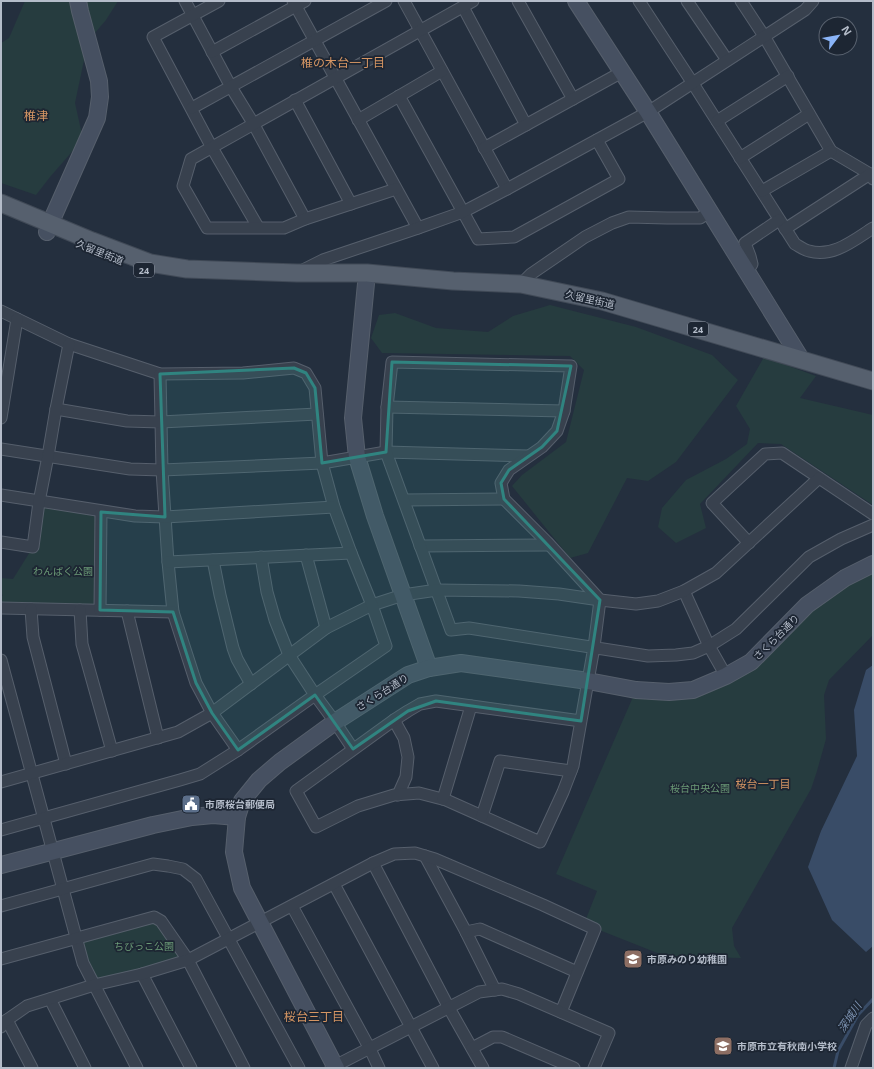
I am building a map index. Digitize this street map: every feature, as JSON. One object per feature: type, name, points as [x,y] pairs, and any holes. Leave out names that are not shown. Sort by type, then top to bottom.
[{"type":"main road","name":"久留里街道","points":[[1,203],[48,228],[147,271],[187,279],[297,273],[367,273],[453,281],[521,284],[602,301],[873,381]]},
{"type":"main road","name":"久留里街道","points":[[1,212],[48,228]]},
{"type":"street","points":[[48,228],[97,118],[100,97],[99,81],[78,1]]},
{"type":"street","points":[[185,1],[305,219]]},
{"type":"street","points":[[219,1],[153,37],[258,228]]},
{"type":"street","points":[[192,108],[386,1]]},
{"type":"street","points":[[404,1],[507,189]]},
{"type":"street","points":[[396,189],[305,219],[284,228],[207,228],[183,186],[191,158],[473,1]]},
{"type":"street","points":[[518,1],[573,99]]},
{"type":"street","points":[[576,1],[648,112],[801,359]]},
{"type":"street","points":[[639,1],[795,244],[809,251],[822,252],[836,250],[873,228]]},
{"type":"street","points":[[687,1],[727,60]]},
{"type":"street","points":[[741,1],[764,36],[831,151],[872,177]]},
{"type":"street","points":[[297,273],[323,260],[463,212],[507,189],[648,112],[805,10],[813,1]]},
{"type":"street","points":[[212,52],[298,3],[335,78],[418,228]]},
{"type":"street","points":[[463,7],[526,125]]},
{"type":"street","points":[[358,120],[442,72]]},
{"type":"street","points":[[484,148],[622,72]]},
{"type":"street","points":[[717,121],[788,76]]},
{"type":"street","points":[[399,96],[478,239],[514,236],[619,179],[597,140]]},
{"type":"street","points":[[295,100],[351,204]]},
{"type":"street","points":[[740,158],[809,114]]},
{"type":"street","points":[[762,191],[831,151]]},
{"type":"street","points":[[747,272],[752,264],[745,242],[872,177]]},
{"type":"street","points":[[521,284],[531,274],[579,241],[612,223],[629,217],[700,218],[710,212]]},
{"type":"street","points":[[367,273],[353,418],[357,457],[375,516],[428,668]]},
{"type":"street","points":[[1,311],[69,344],[160,374],[243,373],[294,368],[306,373],[315,388],[322,463],[334,507],[372,605],[386,646],[238,750],[200,774],[1,830]]},
{"type":"street","points":[[1,418],[17,319]]},
{"type":"street","points":[[1,542],[33,547],[39,502],[69,344]]},
{"type":"street","points":[[600,600],[504,499],[501,483],[509,470],[542,447],[557,431],[564,411],[571,366],[392,362],[387,407],[386,452],[452,630],[469,628],[648,656],[693,653],[709,646],[736,629],[809,557],[841,539],[873,525]]},
{"type":"street","points":[[160,374],[162,470],[173,612],[196,683],[212,713],[238,750]]},
{"type":"street","points":[[387,407],[564,411]]},
{"type":"street","points":[[56,409],[127,421],[161,422],[317,414]]},
{"type":"street","points":[[1,449],[130,469],[162,470],[322,463],[386,452],[528,456]]},
{"type":"street","points":[[749,543],[712,503],[765,454],[782,453],[873,514]]},
{"type":"street","points":[[1,782],[178,732],[212,713],[326,628],[372,605],[403,595],[437,590],[526,591],[636,604],[658,601],[684,592],[716,573],[819,478]]},
{"type":"street","points":[[1,495],[134,516],[165,517],[334,507]]},
{"type":"street","points":[[404,500],[504,499]]},
{"type":"street","points":[[100,610],[101,512]]},
{"type":"street","points":[[420,546],[549,545]]},
{"type":"street","points":[[168,562],[351,553]]},
{"type":"street","points":[[306,555],[326,628]]},
{"type":"street","points":[[261,557],[267,592],[275,620],[289,655],[353,749]]},
{"type":"street","points":[[213,560],[233,648],[237,659],[251,684]]},
{"type":"street","name":"さくら台通り","points":[[334,1067],[242,888],[234,852],[237,816],[242,801],[259,780],[280,762],[335,722],[408,675],[428,668],[461,663],[588,681],[636,690],[668,692],[693,690],[726,676],[751,662],[807,605],[845,578],[873,564]]},
{"type":"street","points":[[684,592],[709,646],[726,676]]},
{"type":"street","points":[[581,721],[436,701],[420,704],[394,720],[296,791],[316,828],[358,806],[394,795],[419,793],[443,799],[540,842],[573,766],[581,721],[594,647],[600,600]]},
{"type":"street","points":[[1,608],[173,612]]},
{"type":"street","points":[[31,608],[33,637],[66,764]]},
{"type":"street","points":[[80,610],[82,644],[112,751]]},
{"type":"street","points":[[127,611],[158,738]]},
{"type":"street","points":[[1,660],[83,963],[137,1068]]},
{"type":"street","points":[[443,799],[471,706]]},
{"type":"street","points":[[394,720],[404,738],[408,757],[406,777],[398,795]]},
{"type":"street","points":[[482,816],[500,762],[571,771]]},
{"type":"street","points":[[1,865],[176,820],[213,815],[237,816]]},
{"type":"street","points":[[32,1068],[4,1023],[27,1006],[94,985],[142,974],[188,960],[394,854],[415,853],[435,859],[595,929],[561,1012]]},
{"type":"street","points":[[425,856],[495,990]]},
{"type":"street","points":[[374,863],[449,1008],[483,1068]]},
{"type":"street","points":[[1,906],[153,864],[183,869],[196,879],[299,1068]]},
{"type":"street","points":[[334,884],[432,1068]]},
{"type":"street","points":[[292,906],[379,1068]]},
{"type":"street","points":[[1,959],[154,917],[160,921],[188,960],[244,1068]]},
{"type":"street","points":[[466,932],[480,929],[577,972]]},
{"type":"street","points":[[142,974],[191,1068]]},
{"type":"street","points":[[334,1067],[479,992],[502,989],[519,994],[610,1033],[594,1068]]},
{"type":"street","points":[[50,999],[85,1068]]},
{"type":"street","points":[[851,1068],[866,1025],[873,1018]]},
{"type":"street","points":[[472,1048],[493,1037],[502,1037],[574,1068]]},
{"type":"highlighted area","points":[[392,362],[571,366],[557,431],[542,447],[509,470],[501,483],[504,499],[600,600],[581,721],[436,701],[408,711],[353,749],[315,695],[238,750],[212,713],[196,683],[173,612],[100,610],[101,512],[165,517],[160,374],[294,368],[306,373],[315,388],[322,463],[386,452]]},
{"type":"green space","points":[[25,1],[118,1],[106,20],[88,41],[75,103],[83,139],[36,195],[1,183],[1,43],[9,38]]},
{"type":"green space","points":[[550,305],[636,327],[712,355],[738,380],[676,462],[648,481],[627,478],[588,553],[570,558],[512,486],[522,475],[566,442],[584,370],[570,356],[382,353],[371,338],[379,315],[395,313],[436,328],[488,332],[513,316]]},
{"type":"green space","points":[[764,357],[816,376],[800,398],[873,415],[873,505],[781,444],[758,443],[700,504],[706,528],[676,543],[658,527],[662,508],[686,480],[726,459],[747,444],[750,429],[736,406]]},
{"type":"green space","name":"わんぱく公園","points":[[39,502],[101,512],[100,610],[1,608],[1,597],[3,595],[1,594],[1,578],[13,579],[33,547]]},
{"type":"green space","name":"桜台中央公園","points":[[873,564],[873,635],[829,680],[824,695],[826,739],[811,789],[732,928],[734,946],[741,958],[665,956],[584,924],[597,891],[556,874],[636,690],[668,692],[726,676],[783,631]]},
{"type":"green space","name":"ちびっこ公園","points":[[154,917],[188,960],[94,985],[76,938]]},
{"type":"water","points":[[873,665],[873,946],[866,952],[832,920],[808,867],[821,831],[857,756],[854,710],[866,670]]},
{"type":"waterway","name":"深城川","points":[[834,1068],[838,1051],[858,1015],[873,999]]},
{"type":"place","name":"市原桜台郵便局","points":[[191,804]]},
{"type":"place","name":"市原みのり幼稚園","points":[[633,959]]},
{"type":"place","name":"市原市立有秋南小学校","points":[[723,1046]]},
{"type":"district","name":"椎の木台一丁目","points":[[343,62]]},
{"type":"district","name":"椎津","points":[[36,115]]},
{"type":"district","name":"桜台一丁目","points":[[763,783]]},
{"type":"district","name":"桜台三丁目","points":[[314,1016]]}]
